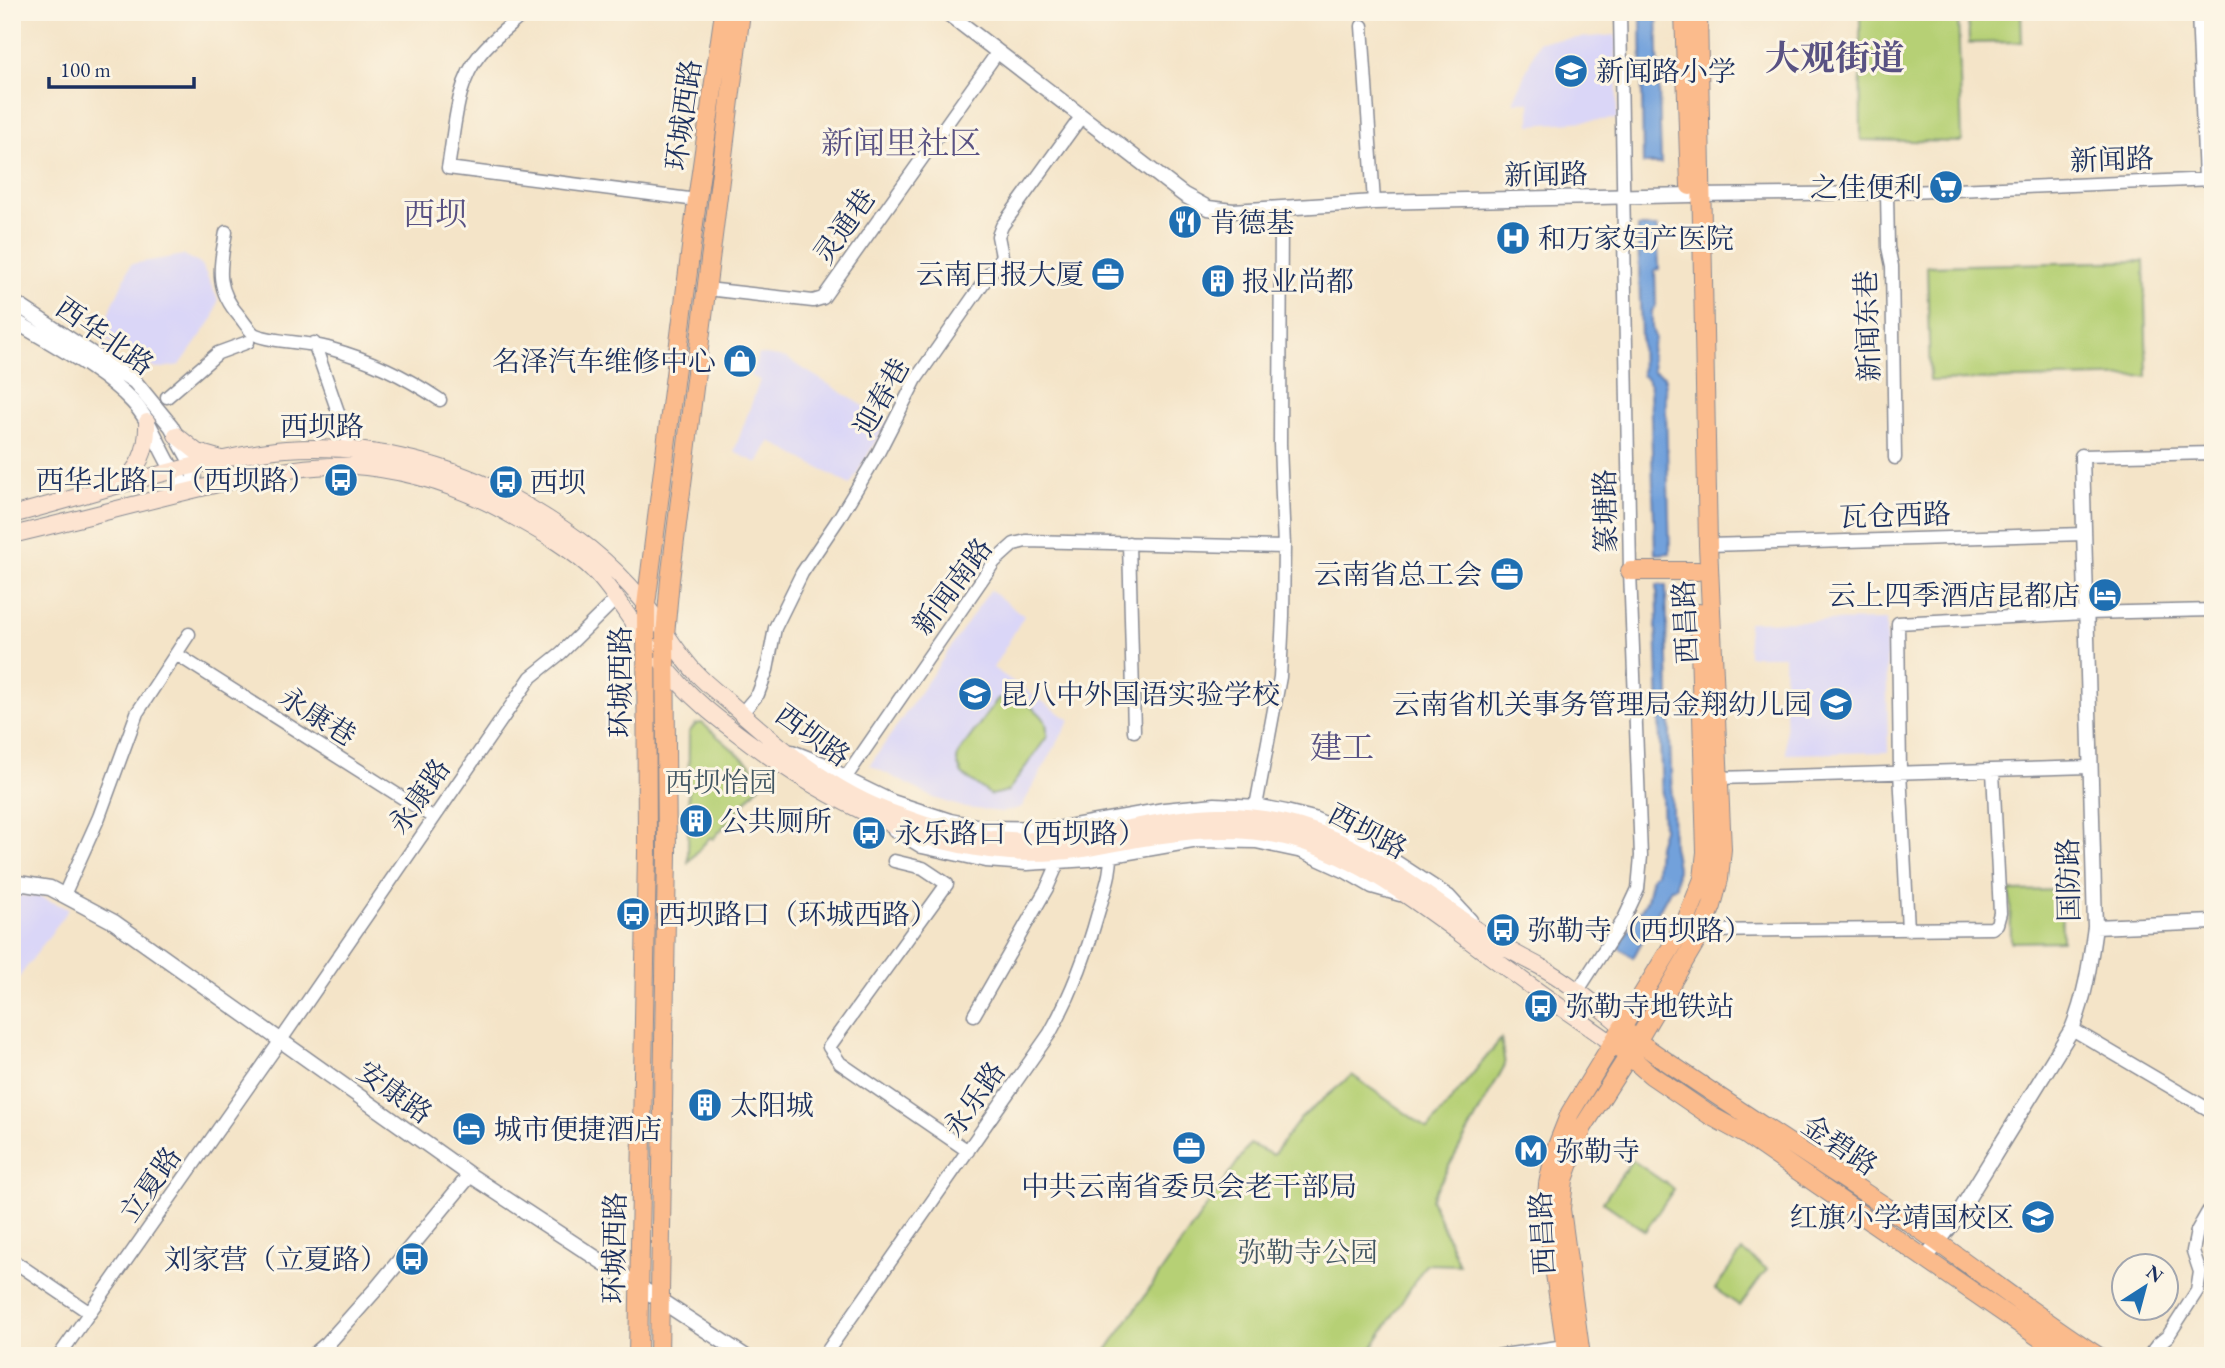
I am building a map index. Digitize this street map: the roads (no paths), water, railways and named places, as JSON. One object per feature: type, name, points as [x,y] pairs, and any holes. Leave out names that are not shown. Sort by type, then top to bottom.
[{"type":"main road","name":"环城西路","points":[[638,1356],[647,850],[646,605],[697,200],[724,12]]},
{"type":"main road","name":"环城西路","points":[[659,1356],[667,853],[666,635],[741,12]]},
{"type":"main road","name":"西昌路","points":[[1571,1353],[1561,1209],[1564,1180],[1583,1127],[1702,931],[1719,879],[1722,849],[1696,195],[1684,12]]},
{"type":"main road","name":"西昌路","points":[[1571,1353],[1546,1212],[1548,1184],[1555,1151],[1570,1113],[1683,928],[1703,879],[1706,852],[1698,571],[1698,12]]},
{"type":"main road","points":[[117,486],[132,473],[142,456],[147,440],[148,422]]},
{"type":"main road","points":[[176,435],[197,453],[213,458],[231,458]]},
{"type":"main road","name":"西坝路","points":[[12,515],[192,466],[282,449],[351,449],[403,457],[443,468],[502,491],[558,524],[601,556],[646,605],[695,673],[781,747],[849,793],[888,812],[947,832],[985,838],[1058,839],[1166,820],[1216,816],[1259,818],[1310,829],[1358,850],[1385,866],[1483,934],[1542,968],[1622,1026]]},
{"type":"main road","name":"西坝路","points":[[12,535],[287,470],[323,466],[364,467],[401,472],[440,482],[494,505],[541,532],[594,571],[689,695],[771,758],[810,784],[870,816],[922,836],[988,850],[1027,853],[1110,850],[1197,831],[1237,830],[1306,842],[1352,862],[1407,897],[1612,1043]]},
{"type":"main road","points":[[1630,571],[1698,571]]},
{"type":"main road","name":"金碧路","points":[[1622,1026],[1651,1075],[1711,1116],[1746,1135],[2066,1356]]},
{"type":"main road","name":"金碧路","points":[[1612,1043],[1633,1048],[1755,1120],[1938,1242],[2060,1332],[2098,1356]]},
{"type":"street","points":[[525,12],[481,53],[470,70],[461,89],[448,168],[697,200]]},
{"type":"street","name":"新闻路","points":[[946,12],[1184,195],[1208,208],[1233,211],[1374,202],[1886,193],[2209,179]]},
{"type":"street","name":"篆塘路","points":[[1577,992],[1624,919],[1638,888],[1641,856],[1630,571],[1620,12]]},
{"type":"street","points":[[2198,12],[2209,179]]},
{"type":"street","points":[[1362,26],[1374,202]]},
{"type":"street","name":"灵通巷","points":[[706,289],[813,302],[823,298],[997,53]]},
{"type":"street","name":"迎春巷","points":[[741,714],[758,694],[767,670],[775,628],[802,573],[877,455],[916,379],[1002,256],[999,236],[1002,226],[1082,117]]},
{"type":"street","name":"新闻东巷","points":[[1886,193],[1888,247],[1892,266],[1895,458]]},
{"type":"street","points":[[1256,806],[1280,677],[1284,547],[1280,444],[1281,208]]},
{"type":"street","points":[[226,232],[219,272],[227,303],[254,333],[278,340],[314,344],[359,357],[408,378],[440,400]]},
{"type":"street","name":"西华北路","points":[[12,301],[135,382],[176,435],[192,466]]},
{"type":"street","name":"西华北路","points":[[12,319],[108,380],[133,402],[148,422],[180,482],[190,491]]},
{"type":"street","points":[[167,397],[218,353],[248,342]]},
{"type":"street","points":[[314,344],[351,449]]},
{"type":"street","points":[[2082,456],[2213,453]]},
{"type":"street","name":"国防路","points":[[1926,1258],[1959,1213],[2072,1029],[2088,983],[2095,927],[2082,456]]},
{"type":"street","points":[[190,491],[194,479],[192,466]]},
{"type":"street","name":"瓦仓西路","points":[[1708,545],[2084,534]]},
{"type":"street","name":"新闻南路","points":[[846,778],[994,562],[1014,544],[1026,541],[1284,547]]},
{"type":"street","points":[[1129,543],[1134,731]]},
{"type":"street","name":"永康路","points":[[281,1040],[531,677],[561,653],[617,598]]},
{"type":"street","points":[[1908,930],[1900,771],[1898,623],[2086,613],[2213,610]]},
{"type":"street","points":[[64,895],[99,817],[137,713],[189,634]]},
{"type":"street","name":"永康巷","points":[[176,654],[434,818]]},
{"type":"street","points":[[781,747],[825,764],[846,778],[892,801],[950,820],[986,827],[1057,828],[1164,809],[1215,804],[1256,806],[1314,818],[1363,840],[1449,896],[1483,934]]},
{"type":"street","points":[[1718,778],[2089,767]]},
{"type":"street","points":[[1702,931],[1992,928],[1997,925],[2000,913],[1993,771]]},
{"type":"street","points":[[870,816],[922,847],[986,861],[1058,863],[1110,850]]},
{"type":"street","name":"永乐路","points":[[824,1356],[1050,1033],[1068,1000],[1089,944],[1108,879],[1110,850]]},
{"type":"street","points":[[894,861],[923,868],[947,884],[829,1047],[840,1063],[968,1151]]},
{"type":"street","points":[[974,1015],[1047,888],[1058,863]]},
{"type":"street","name":"安康路","points":[[12,882],[50,888],[114,922],[470,1175],[745,1356]]},
{"type":"street","points":[[2095,927],[2213,922]]},
{"type":"street","points":[[2072,1029],[2213,1112]]},
{"type":"street","name":"立夏路","points":[[60,1356],[281,1040]]},
{"type":"street","points":[[313,1356],[377,1288],[470,1175]]},
{"type":"street","points":[[2150,1356],[2157,1345],[2168,1336],[2197,1291],[2200,1272],[2193,1251],[2197,1231],[2213,1203]]},
{"type":"street","points":[[12,1260],[90,1313]]},
{"type":"street","points":[[1496,1356],[1571,1353]]},
{"type":"water","points":[[1641,12],[1657,12],[1661,164],[1643,164]]},
{"type":"water","points":[[1638,227],[1657,227],[1659,269],[1655,270],[1656,305],[1652,311],[1652,328],[1655,338],[1651,352],[1653,371],[1665,377],[1670,553],[1655,554],[1650,385],[1642,375]]},
{"type":"water","points":[[1657,585],[1666,585],[1676,887],[1671,888],[1633,958],[1618,947],[1647,900],[1652,876],[1656,873],[1658,845],[1663,829]]},
{"type":"place","name":"新闻路小学","points":[[1571,71]]},
{"type":"place","name":"之佳便利","points":[[1946,187]]},
{"type":"place","name":"肯德基","points":[[1185,222]]},
{"type":"place","name":"和万家妇产医院","points":[[1513,238]]},
{"type":"place","name":"云南日报大厦","points":[[1108,274]]},
{"type":"place","name":"报业尚都","points":[[1218,281]]},
{"type":"place","name":"名泽汽车维修中心","points":[[740,361]]},
{"type":"place","name":"西华北路口（西坝路）","points":[[341,480]]},
{"type":"place","name":"西坝","points":[[506,482]]},
{"type":"place","name":"云南省总工会","points":[[1507,574]]},
{"type":"place","name":"云上四季酒店昆都店","points":[[2105,595]]},
{"type":"place","name":"昆八中外国语实验学校","points":[[975,694]]},
{"type":"place","name":"云南省机关事务管理局金翔幼儿园","points":[[1836,704]]},
{"type":"place","name":"公共厕所","points":[[696,821]]},
{"type":"place","name":"永乐路口（西坝路）","points":[[869,833]]},
{"type":"place","name":"西坝路口（环城西路）","points":[[633,914]]},
{"type":"place","name":"弥勒寺（西坝路）","points":[[1503,930]]},
{"type":"place","name":"弥勒寺地铁站","points":[[1541,1006]]},
{"type":"place","name":"太阳城","points":[[705,1105]]},
{"type":"place","name":"城市便捷酒店","points":[[469,1129]]},
{"type":"place","name":"中共云南省委员会老干部局","points":[[1189,1148]]},
{"type":"place","name":"弥勒寺","points":[[1531,1151]]},
{"type":"place","name":"红旗小学靖国校区","points":[[2038,1217]]},
{"type":"place","name":"刘家营（立夏路）","points":[[412,1259]]},
{"type":"district","name":"大观街道","points":[[1835,58]]},
{"type":"district","name":"新闻里社区","points":[[901,143]]},
{"type":"district","name":"西坝","points":[[435,214]]},
{"type":"district","name":"建工","points":[[1342,747]]},
{"type":"park label","name":"西坝怡园","points":[[721,782]]},
{"type":"park label","name":"弥勒寺公园","points":[[1308,1252]]}]
